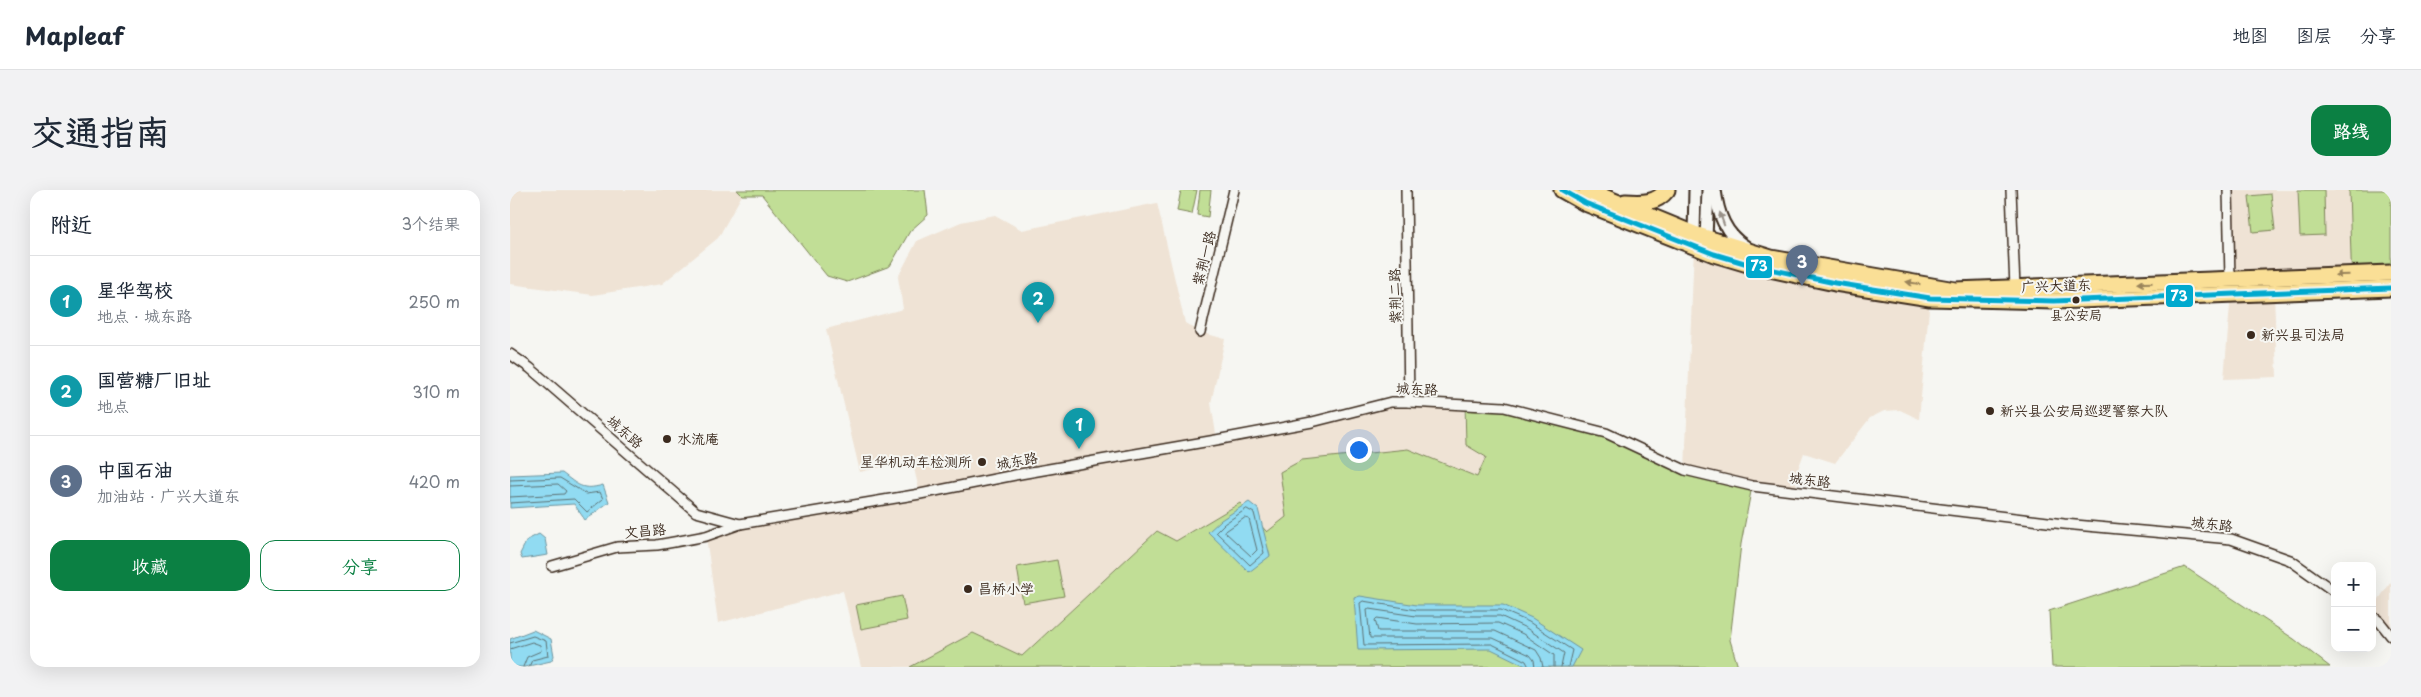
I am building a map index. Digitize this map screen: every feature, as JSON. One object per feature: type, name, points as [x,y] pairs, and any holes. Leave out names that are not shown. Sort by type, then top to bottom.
[{"type":"highway","name":"广兴大道东","points":[[1562,190],[1585,203],[1714,254],[1744,263],[1836,283],[1930,298],[2054,301],[2391,288]]},
{"type":"highway","name":"广兴大道东","points":[[1587,190],[1700,236],[1771,258],[1955,290],[2391,273]]},
{"type":"highway","points":[[1614,200],[1641,203],[1654,201],[1667,190]]},
{"type":"street","name":"紫荆一路","points":[[1200,332],[1234,190]]},
{"type":"street","name":"紫荆二路","points":[[1406,190],[1409,402]]},
{"type":"street","points":[[1695,190],[1700,236]]},
{"type":"street","points":[[1700,236],[1708,190]]},
{"type":"street","points":[[1715,190],[1723,225],[1732,236],[1745,247],[1771,258]]},
{"type":"street","points":[[2011,190],[2015,288]]},
{"type":"street","points":[[2228,190],[2230,279]]},
{"type":"street","name":"城东路","points":[[510,354],[530,368],[696,512],[740,524],[920,494],[1020,474],[1312,422],[1391,402],[1409,402],[1504,407],[1606,434],[1684,470],[1752,486],[2064,524],[2232,539],[2290,560],[2331,589]]},
{"type":"street","name":"文昌路","points":[[552,566],[617,547],[657,545],[674,542],[706,536],[740,524]]},
{"type":"street","points":[[2376,619],[2391,636]]},
{"type":"shaded area","points":[[510,190],[737,190],[742,195],[718,238],[662,284],[593,295],[510,284]]},
{"type":"shaded area","points":[[2228,190],[2349,190],[2352,290],[2274,292],[2277,377],[2224,379],[2231,293]]},
{"type":"shaded area","points":[[1157,203],[1185,323],[1200,332],[1225,339],[1211,403],[1217,440],[1391,402],[1464,405],[1466,445],[1486,457],[1477,477],[1408,449],[1280,472],[1286,517],[1267,532],[1239,503],[1176,541],[1157,531],[1022,656],[973,633],[910,667],[861,667],[843,591],[718,623],[706,536],[717,532],[920,494],[912,460],[860,472],[826,329],[903,309],[898,277],[917,241],[961,222],[995,215],[1022,230]]},
{"type":"shaded area","points":[[1694,246],[1930,298],[1919,419],[1900,410],[1884,411],[1870,418],[1835,463],[1804,453],[1797,472],[1796,493],[1685,470]]},
{"type":"shaded area","points":[[2391,582],[2391,636],[2376,620],[2376,603]]},
{"type":"green space","points":[[737,190],[925,190],[928,215],[910,231],[890,266],[847,282],[827,276],[762,195],[742,195]]},
{"type":"green space","points":[[1181,190],[1197,190],[1192,214],[1177,211]]},
{"type":"green space","points":[[1200,190],[1211,190],[1208,217],[1197,215]]},
{"type":"green space","points":[[2298,190],[2324,190],[2325,235],[2300,236]]},
{"type":"green space","points":[[2349,190],[2391,190],[2391,288],[2352,290]]},
{"type":"green space","points":[[2271,194],[2275,230],[2253,232],[2249,196]]},
{"type":"green space","points":[[1465,405],[1504,407],[1606,433],[1685,470],[1752,486],[1741,544],[1730,640],[1738,667],[910,667],[973,633],[1022,656],[1157,531],[1176,541],[1240,503],[1267,532],[1286,517],[1280,472],[1302,460],[1408,449],[1477,477],[1486,457],[1466,445]]},
{"type":"green space","points":[[1057,560],[1064,596],[1023,603],[1017,567]]},
{"type":"green space","points":[[2185,567],[2294,639],[2330,667],[2052,667],[2049,611]]},
{"type":"green space","points":[[902,596],[907,620],[861,629],[856,605]]},
{"type":"water","points":[[562,473],[581,486],[596,487],[603,485],[609,502],[585,520],[574,504],[510,508],[510,475]]},
{"type":"water","points":[[1249,502],[1258,509],[1270,556],[1249,572],[1208,532],[1221,520]]},
{"type":"water","points":[[539,534],[545,539],[548,555],[522,559],[520,554],[527,540]]},
{"type":"water","points":[[1360,596],[1417,605],[1503,605],[1532,618],[1581,650],[1572,667],[1528,667],[1491,649],[1358,650],[1354,598]]},
{"type":"water","points":[[533,630],[551,639],[554,656],[551,661],[524,667],[510,667],[510,639]]},
{"type":"transit line","name":"73","points":[[1562,190],[1585,203],[1714,254],[1751,265],[1835,283],[1930,298],[2054,301],[2391,288]]},
{"type":"place","name":"中国石油","points":[[1802,286]]},
{"type":"place","name":"县公安局","points":[[2076,300]]},
{"type":"place","name":"国营糖厂旧址","points":[[1038,323]]},
{"type":"place","name":"新兴县司法局","points":[[2251,335]]},
{"type":"place","name":"新兴县公安局巡逻警察大队","points":[[1990,411]]},
{"type":"place","name":"水流庵","points":[[667,439]]},
{"type":"place","name":"星华驾校","points":[[1079,449]]},
{"type":"place","name":"星华机动车检测所","points":[[982,462]]},
{"type":"place","name":"昌桥小学","points":[[968,589]]}]
